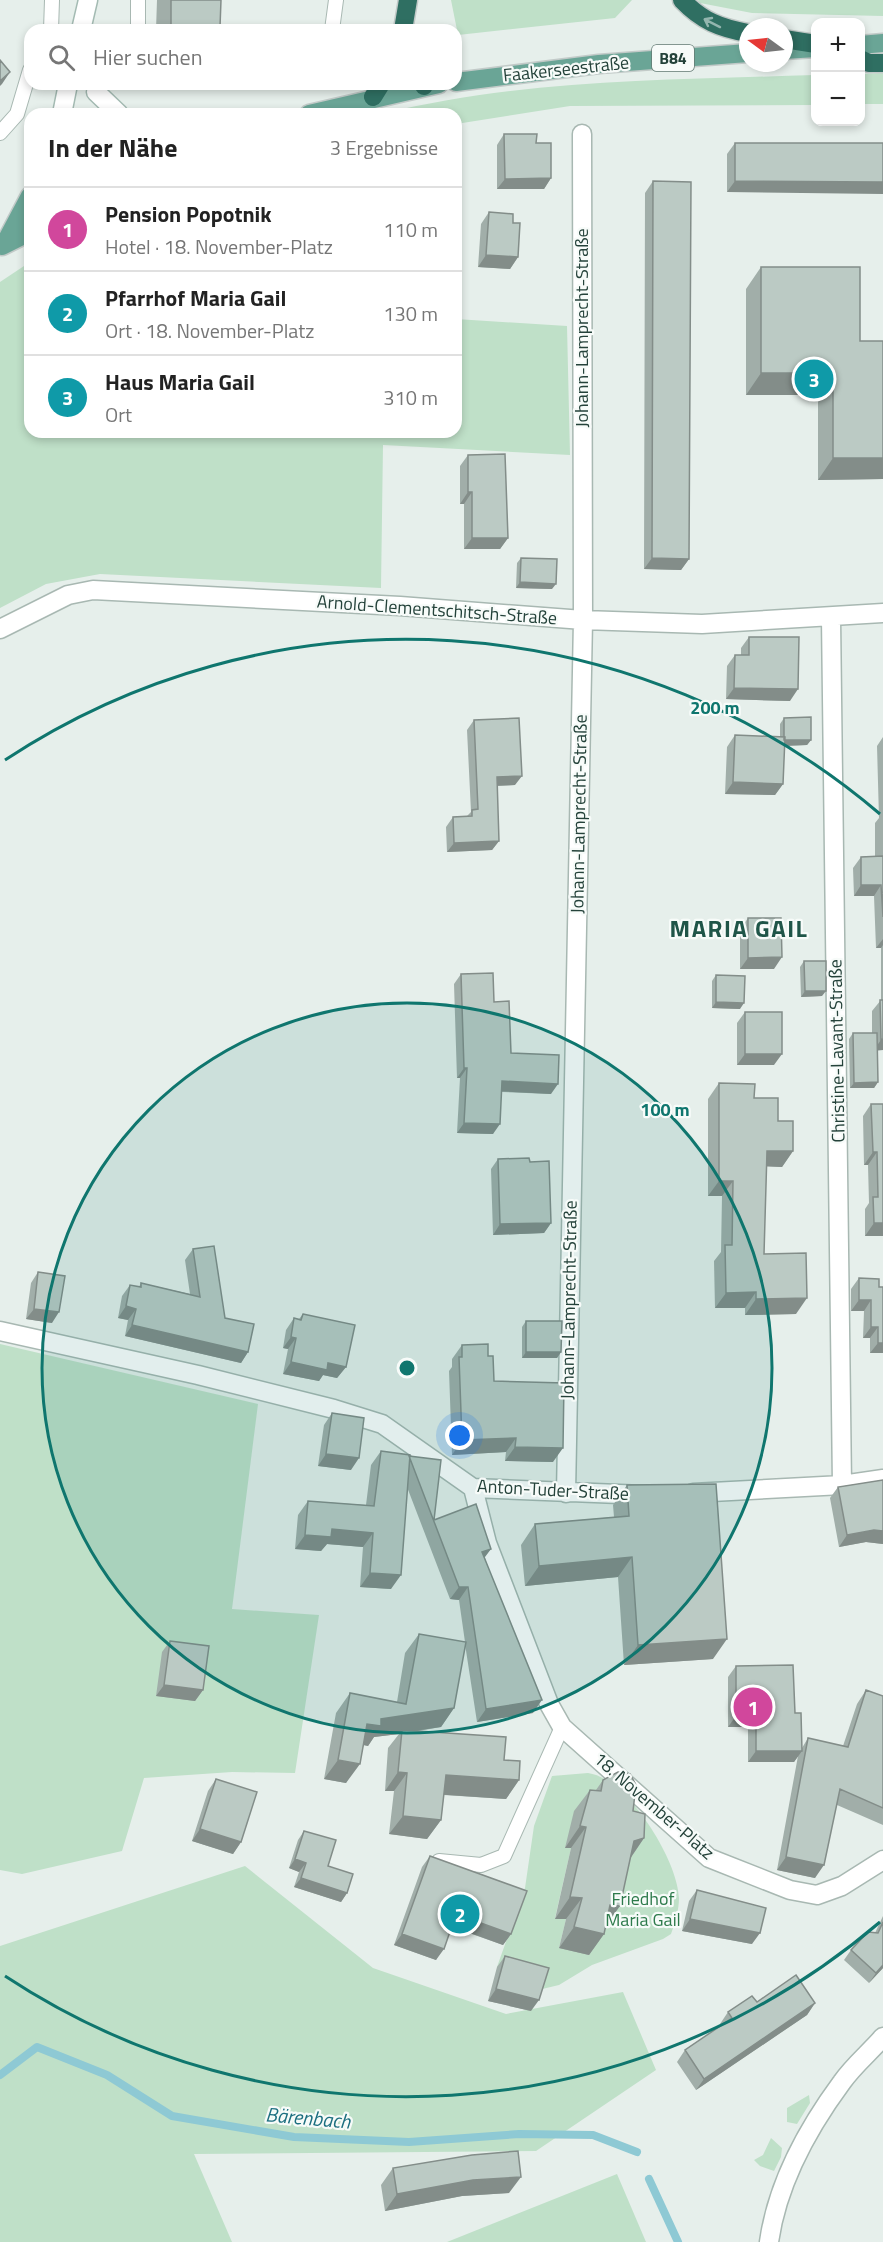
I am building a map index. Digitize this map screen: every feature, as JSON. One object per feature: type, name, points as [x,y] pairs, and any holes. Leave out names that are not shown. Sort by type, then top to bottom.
[{"type":"highway","points":[[404,24],[409,0]]},
{"type":"highway","points":[[409,0],[411,24]]},
{"type":"highway","points":[[682,0],[698,16],[719,28],[739,31]]},
{"type":"highway","points":[[793,41],[811,45]]},
{"type":"highway","points":[[865,61],[883,63]]},
{"type":"main road","points":[[865,45],[883,43]]},
{"type":"main road","points":[[793,49],[811,47]]},
{"type":"main road","name":"Faakerseestraße","points":[[462,81],[598,64],[739,54]]},
{"type":"main road","points":[[327,108],[377,91]]},
{"type":"main road","points":[[2,246],[24,207]]},
{"type":"main road","points":[[2,246],[24,235]]},
{"type":"street","points":[[82,24],[87,2]]},
{"type":"street","points":[[87,2],[89,24]]},
{"type":"street","points":[[64,108],[67,90]]},
{"type":"street","points":[[96,90],[98,108]]},
{"type":"street","points":[[98,90],[114,108]]},
{"type":"street","name":"Johann-Lamprecht-Straße","points":[[566,1493],[583,620],[582,134]]},
{"type":"street","name":"Arnold-Clementschitsch-Straße","points":[[0,629],[68,595],[93,590],[400,606],[583,620],[702,624],[831,618],[883,613]]},
{"type":"street","name":"Christine-Lavant-Straße","points":[[831,618],[842,1485]]},
{"type":"street","name":"Anton-Tuder-Straße","points":[[0,1331],[198,1375],[334,1409],[382,1424],[473,1488],[671,1495],[842,1485],[883,1479]]},
{"type":"street","name":"18. November-Platz","points":[[473,1488],[487,1543],[549,1704],[562,1727],[709,1858],[740,1872],[790,1890],[817,1895],[842,1886],[883,1860]]},
{"type":"street","points":[[769,2242],[772,2223],[782,2192],[804,2141],[843,2080],[883,2037]]},
{"type":"lane","points":[[51,24],[52,0]]},
{"type":"lane","points":[[138,0],[138,24]]},
{"type":"lane","points":[[333,24],[336,0]]},
{"type":"lane","points":[[0,133],[17,114],[24,90]]},
{"type":"lane","points":[[439,1861],[481,1865],[504,1856],[562,1727]]},
{"type":"green space","points":[[451,0],[632,0],[615,18],[462,35],[462,24],[456,24]]},
{"type":"green space","points":[[698,0],[883,0],[883,16],[752,13],[700,3]]},
{"type":"green space","points":[[883,73],[883,104],[865,104],[865,74]]},
{"type":"green space","points":[[811,75],[811,105],[570,106],[462,123],[462,108],[408,108],[489,94],[597,83]]},
{"type":"green space","points":[[24,266],[24,438],[462,438],[462,319],[567,326],[570,455],[383,445],[381,588],[100,574],[46,584],[0,608],[0,282]]},
{"type":"green space","points":[[0,1344],[258,1404],[232,1609],[319,1615],[295,1773],[232,1772],[144,1778],[122,1851],[22,1874],[0,1870]]},
{"type":"green space","name":"Friedhof Maria Gail","points":[[588,1773],[603,1778],[619,1789],[648,1823],[660,1843],[670,1863],[679,1903],[671,1934],[663,1939],[592,1965],[559,1985],[538,1990],[497,1967],[525,1888],[534,1826],[552,1776]],"holes":[[[630,1836],[559,1948],[566,1919],[555,1918],[571,1848],[565,1848]]]},
{"type":"green space","points":[[245,1866],[373,1968],[506,2014],[623,1992],[656,2070],[536,2151],[194,2154],[232,2242],[0,2242],[0,1946]]},
{"type":"green space","points":[[809,2095],[810,2103],[797,2124],[787,2122],[787,2108]]},
{"type":"green space","points":[[771,2138],[782,2148],[781,2157],[774,2171],[760,2166],[754,2160],[763,2155]]},
{"type":"green space","points":[[617,2174],[646,2242],[447,2242]]},
{"type":"building","points":[[171,0],[221,0],[220,24],[171,24]]},
{"type":"building","points":[[0,60],[10,72],[0,81]]},
{"type":"building","points":[[504,134],[537,134],[536,143],[551,143],[551,178],[505,179]]},
{"type":"building","points":[[735,143],[883,143],[883,182],[735,181]]},
{"type":"building","points":[[653,181],[691,182],[689,559],[652,558]]},
{"type":"building","points":[[489,212],[513,214],[513,223],[520,223],[518,257],[486,255]]},
{"type":"building","points":[[761,267],[860,267],[860,341],[883,341],[883,458],[833,458],[833,373],[761,373]]},
{"type":"building","points":[[505,454],[508,538],[472,538],[472,492],[468,492],[468,455]]},
{"type":"building","points":[[521,558],[557,559],[556,584],[520,582]]},
{"type":"building","points":[[749,637],[799,637],[798,689],[734,688],[735,655],[749,655]]},
{"type":"building","points":[[811,717],[811,740],[784,740],[784,718]]},
{"type":"building","points":[[519,718],[522,776],[497,777],[499,841],[454,843],[453,817],[472,816],[472,810],[478,809],[474,720]]},
{"type":"building","points":[[735,735],[785,737],[783,784],[733,782]]},
{"type":"building","points":[[883,856],[883,917],[881,885],[861,885],[861,857]]},
{"type":"building","points":[[748,918],[781,918],[782,957],[748,958]]},
{"type":"building","points":[[804,961],[826,961],[826,991],[805,991]]},
{"type":"building","points":[[493,973],[494,1002],[509,1001],[511,1053],[559,1055],[558,1084],[502,1081],[500,1124],[464,1123],[467,1068],[464,1068],[461,974]]},
{"type":"building","points":[[716,975],[745,976],[744,1003],[716,1002]]},
{"type":"building","points":[[880,1000],[883,1000],[883,1039],[881,1040]]},
{"type":"building","points":[[745,1012],[782,1012],[782,1054],[745,1054]]},
{"type":"building","points":[[853,1033],[877,1033],[878,1082],[854,1083]]},
{"type":"building","points":[[719,1083],[755,1084],[754,1098],[778,1098],[778,1121],[793,1121],[793,1151],[767,1151],[764,1254],[806,1253],[807,1298],[756,1299],[756,1292],[726,1293],[725,1245],[732,1245],[733,1181],[719,1181]]},
{"type":"building","points":[[871,1104],[883,1104],[883,1223],[874,1223],[873,1197],[878,1197],[877,1152],[873,1152]]},
{"type":"building","points":[[529,1158],[530,1162],[549,1161],[551,1223],[500,1224],[498,1159]]},
{"type":"building","points":[[214,1246],[225,1318],[254,1324],[248,1352],[132,1325],[136,1309],[126,1306],[130,1285],[141,1287],[141,1283],[200,1297],[193,1249]]},
{"type":"building","points":[[38,1272],[65,1276],[59,1312],[34,1309]]},
{"type":"building","points":[[859,1278],[879,1279],[879,1287],[883,1287],[883,1343],[878,1343],[878,1327],[871,1327],[871,1300],[859,1300]]},
{"type":"building","points":[[303,1314],[355,1325],[346,1367],[328,1363],[327,1370],[291,1362],[296,1338],[291,1337],[294,1318],[301,1320]]},
{"type":"building","points":[[526,1321],[562,1321],[561,1352],[526,1352]]},
{"type":"building","points":[[488,1344],[488,1356],[493,1356],[494,1381],[564,1383],[563,1448],[515,1447],[516,1438],[462,1440],[459,1357],[462,1357],[462,1345]]},
{"type":"building","points":[[332,1413],[364,1418],[359,1458],[326,1454]]},
{"type":"building","points":[[381,1451],[410,1455],[401,1575],[370,1573],[373,1533],[332,1529],[331,1537],[305,1535],[308,1501],[374,1506]]},
{"type":"building","points":[[409,1456],[441,1460],[434,1520],[476,1504],[491,1549],[482,1552],[542,1700],[486,1709],[468,1587],[459,1587]]},
{"type":"building","points":[[883,1480],[883,1531],[874,1530],[847,1535],[838,1487]]},
{"type":"building","points":[[716,1484],[727,1639],[638,1645],[632,1557],[539,1566],[535,1524],[629,1516],[627,1485]]},
{"type":"building","points":[[419,1634],[466,1642],[454,1708],[381,1719],[381,1726],[367,1724],[360,1764],[338,1760],[350,1693],[406,1704]]},
{"type":"building","points":[[170,1641],[209,1646],[203,1690],[164,1685]]},
{"type":"building","points":[[793,1665],[795,1713],[801,1713],[802,1751],[756,1751],[756,1716],[736,1716],[736,1666]]},
{"type":"building","points":[[866,1690],[883,1696],[883,1808],[840,1789],[824,1865],[786,1857],[808,1738],[848,1747]]},
{"type":"building","points":[[402,1730],[506,1737],[504,1760],[520,1761],[519,1780],[446,1775],[441,1820],[403,1816],[407,1773],[398,1772]]},
{"type":"building","points":[[618,1772],[630,1774],[636,1785],[633,1811],[645,1814],[644,1838],[634,1841],[620,1906],[610,1905],[604,1934],[574,1927],[582,1898],[570,1897],[586,1827],[580,1826],[590,1790],[601,1791],[603,1780]]},
{"type":"building","points":[[216,1779],[257,1792],[241,1842],[200,1829]]},
{"type":"building","points":[[304,1831],[336,1840],[328,1866],[353,1874],[347,1893],[301,1878],[306,1863],[295,1859]]},
{"type":"building","points":[[430,1856],[527,1891],[511,1934],[456,1914],[444,1949],[402,1934]]},
{"type":"building","points":[[697,1890],[766,1908],[760,1933],[690,1919]]},
{"type":"building","points":[[883,1922],[883,1965],[876,1973],[851,1950],[868,1932],[878,1933]]},
{"type":"building","points":[[505,1956],[549,1968],[539,2000],[496,1989]]},
{"type":"building","points":[[796,1975],[815,2003],[704,2079],[685,2050],[732,2018],[728,2012],[752,1996],[757,2002]]},
{"type":"building","points":[[518,2151],[521,2177],[473,2180],[397,2194],[393,2168],[472,2155]]},
{"type":"waterway","name":"Bärenbach","points":[[0,2075],[37,2047],[107,2075],[172,2116],[294,2137],[409,2142],[519,2134],[593,2135],[637,2152]]},
{"type":"waterway","name":"Bärenbach","points":[[649,2179],[678,2242]]},
{"type":"place","name":"Haus Maria Gail","points":[[814,379]]},
{"type":"place","name":"Pension Popotnik","points":[[753,1707]]},
{"type":"place","name":"Pfarrhof Maria Gail","points":[[460,1914]]},
{"type":"district","name":"MARIA GAIL","points":[[739,929]]}]
